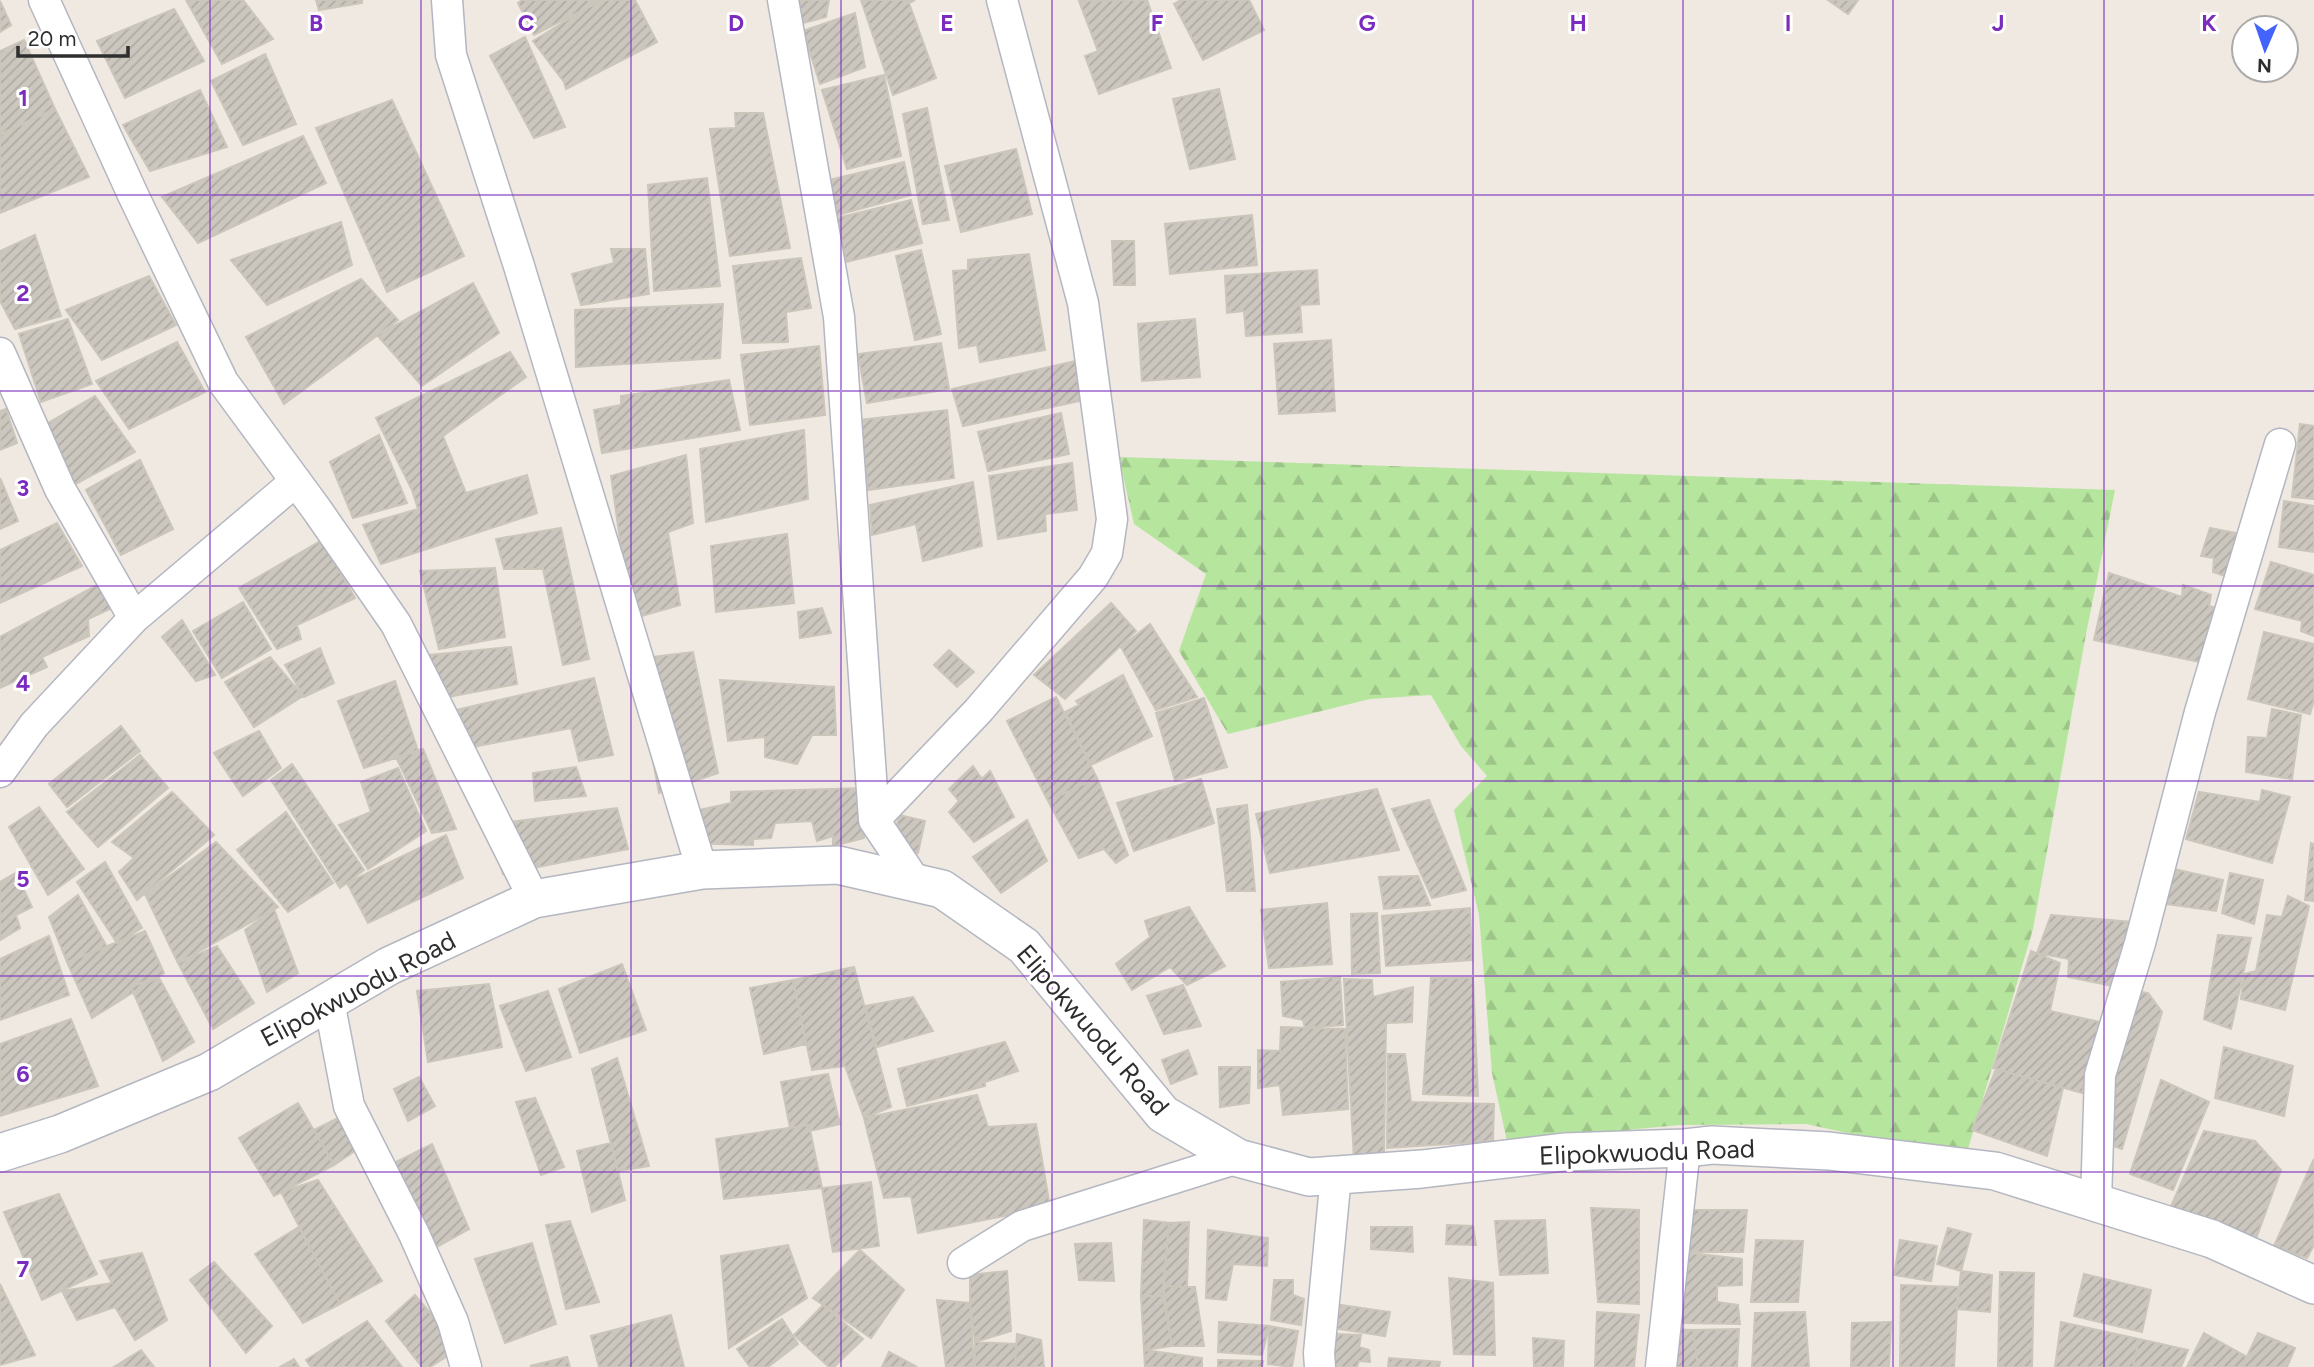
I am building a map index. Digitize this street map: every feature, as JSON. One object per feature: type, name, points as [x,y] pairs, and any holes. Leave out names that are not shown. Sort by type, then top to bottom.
[{"type":"street","points":[[44,0],[223,382],[396,624],[534,900]]},
{"type":"street","points":[[447,0],[450,55],[519,266],[702,870]]},
{"type":"street","points":[[783,0],[839,317],[874,820],[918,884]]},
{"type":"street","points":[[874,820],[978,711],[1093,577],[1107,553],[1112,519],[1083,303],[1002,0]]},
{"type":"street","points":[[0,353],[60,489],[134,618]]},
{"type":"street","points":[[2096,1201],[2101,1075],[2140,943],[2200,712],[2280,444]]},
{"type":"street","points":[[0,772],[34,725],[134,618],[296,481]]},
{"type":"street","name":"Elipokwuodu Road","points":[[0,1153],[60,1134],[209,1072],[389,966],[534,900],[702,870],[838,865],[942,889],[1024,946],[1163,1114],[1238,1158],[1309,1177],[1422,1169],[1563,1152],[1712,1145],[1829,1151],[1995,1171],[2212,1239],[2314,1285]]},
{"type":"street","points":[[329,1001],[349,1106],[414,1234],[453,1322],[466,1367]]},
{"type":"street","points":[[1661,1367],[1685,1148]]},
{"type":"street","points":[[963,1263],[1022,1226],[1238,1158]]},
{"type":"street","points":[[1320,1367],[1319,1353],[1336,1175]]},
{"type":"green space","points":[[1119,457],[2115,490],[2033,929],[1965,1159],[1806,1124],[1680,1125],[1507,1141],[1492,1073],[1479,915],[1454,810],[1487,776],[1461,746],[1431,695],[1370,699],[1228,734],[1179,651],[1206,574],[1134,524]]},
{"type":"building","points":[[186,0],[243,0],[273,39],[222,64]]},
{"type":"building","points":[[316,0],[362,0],[362,3],[319,10]]},
{"type":"building","points":[[522,0],[603,0],[534,35],[518,3]]},
{"type":"building","points":[[600,0],[635,0],[657,42],[566,89],[564,82],[533,41]]},
{"type":"building","points":[[798,0],[829,0],[826,17],[803,23],[796,4]]},
{"type":"building","points":[[861,0],[915,0],[909,3],[936,78],[893,95]]},
{"type":"building","points":[[1147,0],[1171,68],[1099,94],[1085,56],[1098,51],[1079,1]]},
{"type":"building","points":[[1181,0],[1249,0],[1264,30],[1203,60],[1174,4]]},
{"type":"building","points":[[1828,0],[1858,0],[1848,14]]},
{"type":"building","points":[[0,1],[11,25],[0,32]]},
{"type":"building","points":[[174,9],[204,61],[125,98],[97,41]]},
{"type":"building","points":[[855,13],[865,67],[820,84],[803,31]]},
{"type":"building","points":[[525,37],[565,127],[534,138],[490,56]]},
{"type":"building","points":[[24,40],[55,109],[0,134],[0,51]]},
{"type":"building","points":[[265,54],[296,124],[243,145],[211,81]]},
{"type":"building","points":[[884,75],[901,156],[847,169],[822,90]]},
{"type":"building","points":[[1219,89],[1235,159],[1190,169],[1173,99]]},
{"type":"building","points":[[200,90],[227,147],[150,171],[123,125]]},
{"type":"building","points":[[392,100],[464,256],[387,292],[316,128]]},
{"type":"building","points":[[927,108],[949,220],[923,224],[903,114]]},
{"type":"building","points":[[55,109],[89,177],[0,213],[0,135]]},
{"type":"building","points":[[735,113],[763,113],[790,248],[730,256],[710,129],[736,128]]},
{"type":"building","points":[[303,136],[326,183],[198,243],[162,197]]},
{"type":"building","points":[[1016,149],[1032,214],[961,232],[945,166]]},
{"type":"building","points":[[904,162],[911,195],[834,216],[829,180]]},
{"type":"building","points":[[707,178],[720,286],[654,291],[648,185]]},
{"type":"building","points":[[911,200],[922,243],[846,262],[837,218]]},
{"type":"building","points":[[1252,215],[1257,265],[1170,274],[1165,224]]},
{"type":"building","points":[[341,222],[352,265],[267,305],[231,260]]},
{"type":"building","points":[[35,235],[61,316],[15,329],[0,301],[0,251]]},
{"type":"building","points":[[1112,241],[1134,241],[1135,285],[1114,285]]},
{"type":"building","points":[[611,249],[645,249],[649,294],[581,305],[572,274],[614,263]]},
{"type":"building","points":[[921,250],[941,334],[915,340],[896,256]]},
{"type":"building","points":[[1029,254],[1045,350],[980,362],[977,345],[959,348],[953,271],[968,270],[968,260]]},
{"type":"building","points":[[801,258],[811,308],[786,312],[788,342],[743,343],[733,266]]},
{"type":"building","points":[[1317,270],[1319,304],[1300,305],[1302,332],[1246,336],[1244,311],[1227,313],[1225,276]]},
{"type":"building","points":[[149,276],[176,325],[102,360],[66,310]]},
{"type":"building","points":[[361,279],[398,320],[284,404],[246,337]]},
{"type":"building","points":[[473,283],[499,333],[422,386],[377,335]]},
{"type":"building","points":[[723,304],[720,358],[576,367],[575,310]]},
{"type":"building","points":[[68,319],[92,384],[41,402],[19,334]]},
{"type":"building","points":[[1195,319],[1200,377],[1142,381],[1138,324]]},
{"type":"building","points":[[1331,340],[1335,411],[1279,414],[1274,344]]},
{"type":"building","points":[[177,342],[205,392],[129,429],[96,381]]},
{"type":"building","points":[[941,343],[949,389],[867,403],[858,354]]},
{"type":"building","points":[[819,346],[825,415],[750,425],[741,355]]},
{"type":"building","points":[[510,352],[526,377],[443,436],[466,493],[527,475],[537,513],[381,564],[363,525],[418,509],[412,490],[376,418]]},
{"type":"building","points":[[1080,360],[1089,399],[963,426],[952,389]]},
{"type":"building","points":[[729,380],[740,430],[602,453],[594,410],[621,405],[621,396]]},
{"type":"building","points":[[95,396],[135,452],[74,485],[43,426]]},
{"type":"building","points":[[6,409],[17,443],[0,450],[0,411]]},
{"type":"building","points":[[947,410],[954,478],[868,490],[860,420]]},
{"type":"building","points":[[1061,413],[1069,454],[988,471],[978,432]]},
{"type":"building","points":[[2300,424],[2314,426],[2314,499],[2292,497]]},
{"type":"building","points":[[804,430],[808,499],[706,522],[700,449]]},
{"type":"building","points":[[379,435],[407,503],[353,518],[330,462]]},
{"type":"building","points":[[686,455],[693,523],[668,532],[680,605],[631,619],[611,476]]},
{"type":"building","points":[[140,460],[173,529],[121,555],[86,490]]},
{"type":"building","points":[[1072,463],[1077,510],[1045,514],[1046,531],[998,539],[989,476]]},
{"type":"building","points":[[0,478],[18,521],[0,529]]},
{"type":"building","points":[[973,482],[982,546],[923,561],[916,524],[872,535],[870,505]]},
{"type":"building","points":[[2284,501],[2314,506],[2314,552],[2279,547]]},
{"type":"building","points":[[57,523],[82,566],[0,603],[0,550]]},
{"type":"building","points":[[561,528],[589,659],[563,665],[543,569],[504,569],[496,539]]},
{"type":"building","points":[[2210,528],[2236,533],[2234,579],[2213,572],[2214,558],[2201,556]]},
{"type":"building","points":[[787,534],[794,603],[716,612],[711,546]]},
{"type":"building","points":[[322,540],[355,598],[297,625],[301,639],[277,649],[239,588]]},
{"type":"building","points":[[2271,562],[2314,575],[2314,636],[2301,631],[2302,621],[2255,609]]},
{"type":"building","points":[[495,568],[505,637],[439,649],[420,571]]},
{"type":"building","points":[[2109,573],[2182,597],[2183,585],[2211,595],[2209,606],[2221,609],[2205,663],[2094,640]]},
{"type":"building","points":[[99,584],[112,608],[88,619],[89,636],[42,657],[47,667],[0,688],[0,637]]},
{"type":"building","points":[[243,602],[271,649],[222,678],[193,631]]},
{"type":"building","points":[[1111,603],[1136,631],[1065,699],[1034,675]]},
{"type":"building","points":[[822,608],[831,633],[800,638],[798,612]]},
{"type":"building","points":[[182,620],[215,675],[196,681],[162,637]]},
{"type":"building","points":[[1150,624],[1197,697],[1156,710],[1121,647]]},
{"type":"building","points":[[2264,632],[2314,644],[2314,700],[2310,714],[2248,699]]},
{"type":"building","points":[[511,647],[517,684],[437,699],[430,655]]},
{"type":"building","points":[[320,648],[334,683],[304,697],[285,665]]},
{"type":"building","points":[[949,650],[974,672],[957,687],[934,665]]},
{"type":"building","points":[[693,652],[718,773],[659,793],[634,659]]},
{"type":"building","points":[[270,657],[303,696],[254,727],[225,682]]},
{"type":"building","points":[[1123,675],[1152,736],[1091,765],[1065,712],[1079,705],[1076,701]]},
{"type":"building","points":[[594,678],[613,755],[579,761],[571,728],[452,751],[443,713]]},
{"type":"building","points":[[720,680],[834,687],[836,735],[812,735],[797,764],[765,757],[765,737],[728,741]]},
{"type":"building","points":[[395,681],[418,751],[364,768],[338,701]]},
{"type":"building","points":[[1056,697],[1097,778],[1048,801],[1007,721]]},
{"type":"building","points":[[1204,698],[1227,767],[1175,781],[1156,713]]},
{"type":"building","points":[[2272,709],[2301,715],[2292,779],[2246,772],[2248,737],[2267,738]]},
{"type":"building","points":[[121,726],[140,751],[67,807],[49,784]]},
{"type":"building","points":[[259,731],[281,768],[243,796],[214,753]]},
{"type":"building","points":[[423,749],[456,829],[432,833],[396,757]]},
{"type":"building","points":[[140,755],[168,788],[98,847],[67,812]]},
{"type":"building","points":[[292,764],[364,870],[340,888],[271,780]]},
{"type":"building","points":[[973,766],[982,779],[990,771],[1014,817],[974,842],[949,812],[959,801],[949,789]]},
{"type":"building","points":[[576,767],[586,796],[535,801],[533,773]]},
{"type":"building","points":[[398,768],[426,831],[368,869],[339,825],[371,812],[361,782]]},
{"type":"building","points":[[1097,778],[1128,855],[1116,863],[1104,849],[1079,858],[1048,801]]},
{"type":"building","points":[[1201,779],[1214,823],[1134,851],[1117,803]]},
{"type":"building","points":[[865,788],[864,838],[833,846],[833,836],[817,841],[812,821],[775,823],[771,838],[753,839],[753,845],[683,843],[677,815],[731,803],[731,792]]},
{"type":"building","points":[[1377,789],[1399,850],[1270,873],[1256,814]]},
{"type":"building","points":[[2262,790],[2290,797],[2272,863],[2186,839],[2199,792],[2260,802]]},
{"type":"building","points":[[172,792],[214,835],[137,900],[119,872],[134,858],[112,842]]},
{"type":"building","points":[[1429,800],[1466,890],[1432,898],[1392,809]]},
{"type":"building","points":[[1247,805],[1255,891],[1227,891],[1217,809]]},
{"type":"building","points":[[39,807],[84,869],[48,895],[9,827]]},
{"type":"building","points":[[617,808],[628,849],[503,874],[488,825]]},
{"type":"building","points":[[286,812],[333,883],[288,912],[237,850]]},
{"type":"building","points":[[899,815],[925,821],[918,853],[892,850]]},
{"type":"building","points":[[1027,820],[1047,861],[1001,893],[973,857]]},
{"type":"building","points":[[446,835],[463,878],[368,923],[347,883]]},
{"type":"building","points":[[216,842],[278,907],[178,963],[145,894]]},
{"type":"building","points":[[2311,843],[2314,844],[2314,901],[2305,900]]},
{"type":"building","points":[[105,862],[142,928],[117,943],[77,882]]},
{"type":"building","points":[[2174,869],[2223,880],[2216,911],[2166,904]]},
{"type":"building","points":[[16,873],[32,907],[16,915],[20,928],[0,940],[0,882]]},
{"type":"building","points":[[2230,873],[2263,880],[2254,924],[2222,913]]},
{"type":"building","points":[[1418,876],[1430,905],[1384,909],[1379,877]]},
{"type":"building","points":[[78,895],[107,947],[67,962],[49,917]]},
{"type":"building","points":[[2288,896],[2309,906],[2285,1010],[2241,999],[2244,974],[2256,971],[2267,915],[2282,917]]},
{"type":"building","points":[[1327,903],[1332,964],[1269,968],[1261,910]]},
{"type":"building","points":[[1189,907],[1225,966],[1187,985],[1170,967],[1132,990],[1116,964],[1150,937],[1145,921]]},
{"type":"building","points":[[1470,908],[1472,960],[1386,966],[1382,916]]},
{"type":"building","points":[[274,909],[298,973],[267,992],[245,930]]},
{"type":"building","points":[[1377,913],[1380,973],[1352,974],[1351,914]]},
{"type":"building","points":[[2051,915],[2132,922],[2118,987],[2068,977],[2069,959],[2037,953]]},
{"type":"building","points":[[145,931],[164,973],[92,1018],[67,962]]},
{"type":"building","points":[[2218,935],[2251,938],[2231,1029],[2204,1019]]},
{"type":"building","points":[[49,936],[69,995],[0,1020],[0,959]]},
{"type":"building","points":[[217,946],[254,1003],[213,1029],[178,963]]},
{"type":"building","points":[[2031,951],[2060,963],[2050,1011],[2100,1022],[2082,1093],[1993,1068]]},
{"type":"building","points":[[622,964],[646,1030],[580,1053],[559,989]]},
{"type":"building","points":[[854,967],[891,1107],[864,1118],[845,1066],[812,1070],[793,980]]},
{"type":"building","points":[[158,976],[194,1042],[163,1061],[131,987]]},
{"type":"building","points":[[1340,977],[1343,1025],[1305,1028],[1303,1020],[1283,1016],[1281,982]]},
{"type":"building","points":[[1431,978],[1473,978],[1478,1096],[1423,1094]]},
{"type":"building","points":[[1344,979],[1372,980],[1373,997],[1413,987],[1412,1022],[1386,1023],[1384,1153],[1354,1159]]},
{"type":"building","points":[[793,980],[806,1044],[764,1054],[750,988]]},
{"type":"building","points":[[489,984],[502,1047],[428,1062],[417,991]]},
{"type":"building","points":[[1183,985],[1201,1026],[1164,1034],[1147,996]]},
{"type":"building","points":[[548,991],[571,1057],[526,1071],[500,1006]]},
{"type":"building","points":[[2133,991],[2148,993],[2162,1012],[2122,1149],[2093,1139]]},
{"type":"building","points":[[913,997],[933,1031],[877,1047],[865,1006]]},
{"type":"building","points":[[71,1019],[98,1086],[0,1116],[0,1044]]},
{"type":"building","points":[[1281,1027],[1345,1029],[1348,1109],[1283,1115],[1280,1085],[1258,1088],[1258,1050],[1280,1051]]},
{"type":"building","points":[[1005,1042],[1018,1071],[985,1082],[985,1086],[907,1106],[898,1069]]},
{"type":"building","points":[[2224,1047],[2293,1066],[2284,1116],[2215,1098]]},
{"type":"building","points":[[1188,1050],[1197,1074],[1171,1084],[1162,1060]]},
{"type":"building","points":[[1388,1054],[1405,1054],[1411,1102],[1494,1104],[1493,1141],[1387,1148]]},
{"type":"building","points":[[617,1058],[649,1166],[618,1171],[592,1069]]},
{"type":"building","points":[[1219,1067],[1250,1067],[1249,1103],[1220,1107]]},
{"type":"building","points":[[1996,1069],[2063,1088],[2047,1156],[1972,1130]]},
{"type":"building","points":[[828,1074],[840,1124],[810,1131],[809,1125],[790,1128],[781,1082]]},
{"type":"building","points":[[419,1077],[435,1106],[408,1121],[394,1089]]},
{"type":"building","points":[[2161,1080],[2209,1102],[2173,1190],[2130,1174]]},
{"type":"building","points":[[977,1095],[988,1127],[1036,1124],[1050,1207],[918,1233],[911,1196],[884,1198],[864,1118]]},
{"type":"building","points":[[535,1098],[564,1167],[541,1175],[516,1102]]},
{"type":"building","points":[[298,1103],[334,1165],[274,1196],[239,1138]]},
{"type":"building","points":[[340,1117],[358,1149],[334,1165],[314,1130]]},
{"type":"building","points":[[809,1125],[822,1188],[724,1199],[716,1139]]},
{"type":"building","points":[[2204,1131],[2255,1141],[2281,1170],[2253,1247],[2166,1218]]},
{"type":"building","points":[[611,1143],[625,1200],[592,1212],[577,1151]]},
{"type":"building","points":[[432,1144],[469,1229],[433,1249],[392,1164]]},
{"type":"building","points":[[2314,1159],[2314,1245],[2307,1258],[2274,1246]]},
{"type":"building","points":[[318,1180],[382,1281],[340,1304],[281,1192]]},
{"type":"building","points":[[871,1182],[879,1246],[833,1252],[822,1188]]},
{"type":"building","points":[[59,1194],[97,1274],[42,1300],[4,1212]]},
{"type":"building","points":[[1591,1208],[1639,1210],[1639,1304],[1598,1302]]},
{"type":"building","points":[[1684,1210],[1747,1210],[1743,1252],[1681,1252]]},
{"type":"building","points":[[1144,1220],[1169,1223],[1163,1296],[1141,1296]]},
{"type":"building","points":[[1545,1220],[1548,1273],[1500,1275],[1495,1221]]},
{"type":"building","points":[[570,1221],[599,1302],[566,1309],[546,1225]]},
{"type":"building","points":[[1189,1222],[1187,1287],[1163,1286],[1169,1223]]},
{"type":"building","points":[[1447,1225],[1473,1226],[1476,1245],[1446,1244]]},
{"type":"building","points":[[299,1227],[340,1304],[303,1323],[255,1254]]},
{"type":"building","points":[[1371,1227],[1412,1227],[1413,1252],[1371,1249]]},
{"type":"building","points":[[1948,1228],[1971,1234],[1961,1271],[1937,1264]]},
{"type":"building","points":[[1208,1230],[1268,1238],[1267,1266],[1233,1264],[1226,1300],[1206,1298]]},
{"type":"building","points":[[1756,1240],[1803,1241],[1798,1302],[1751,1302]]},
{"type":"building","points":[[1900,1240],[1937,1246],[1931,1281],[1894,1275]]},
{"type":"building","points":[[532,1243],[556,1324],[505,1343],[475,1259]]},
{"type":"building","points":[[1111,1243],[1114,1281],[1079,1280],[1075,1244]]},
{"type":"building","points":[[788,1245],[807,1298],[729,1348],[721,1256]]},
{"type":"building","points":[[860,1250],[904,1290],[871,1338],[813,1298]]},
{"type":"building","points":[[1681,1252],[1742,1259],[1742,1285],[1717,1286],[1717,1302],[1738,1305],[1740,1324],[1682,1323]]},
{"type":"building","points":[[142,1253],[167,1320],[135,1340],[115,1307],[77,1320],[62,1291],[112,1283],[100,1261]]},
{"type":"building","points":[[214,1262],[272,1326],[246,1353],[190,1280]]},
{"type":"building","points":[[1007,1271],[1011,1331],[975,1342],[970,1275]]},
{"type":"building","points":[[1961,1271],[1992,1275],[1990,1312],[1957,1309]]},
{"type":"building","points":[[2000,1272],[2034,1273],[2032,1367],[1998,1367]]},
{"type":"building","points":[[2084,1274],[2151,1290],[2142,1332],[2074,1316]]},
{"type":"building","points":[[1449,1278],[1493,1283],[1495,1355],[1454,1354]]},
{"type":"building","points":[[1274,1280],[1293,1280],[1293,1295],[1304,1299],[1301,1325],[1271,1320]]},
{"type":"building","points":[[0,1284],[35,1355],[0,1365]]},
{"type":"building","points":[[1901,1285],[1958,1287],[1954,1367],[1900,1367]]},
{"type":"building","points":[[1163,1286],[1195,1287],[1204,1346],[1172,1346]]},
{"type":"building","points":[[415,1295],[460,1348],[430,1367],[422,1367],[386,1321]]},
{"type":"building","points":[[1141,1296],[1163,1296],[1172,1346],[1144,1350]]},
{"type":"building","points":[[937,1300],[970,1303],[974,1367],[946,1367]]},
{"type":"building","points":[[1334,1304],[1390,1312],[1385,1336],[1332,1328]]},
{"type":"building","points":[[823,1305],[863,1339],[834,1367],[829,1367],[794,1335]]},
{"type":"building","points":[[1597,1312],[1639,1315],[1634,1367],[1595,1367]]},
{"type":"building","points":[[1805,1312],[1809,1367],[1752,1367],[1755,1313]]},
{"type":"building","points":[[671,1315],[684,1367],[599,1367],[591,1336]]},
{"type":"building","points":[[782,1319],[798,1344],[768,1367],[750,1367],[737,1349]]},
{"type":"building","points":[[367,1321],[402,1367],[311,1367],[306,1360]]},
{"type":"building","points":[[1219,1322],[1269,1326],[1262,1355],[1218,1352]]},
{"type":"building","points":[[1891,1322],[1889,1367],[1851,1367],[1852,1323]]},
{"type":"building","points":[[2061,1322],[2139,1339],[2133,1367],[2055,1367]]},
{"type":"building","points":[[1269,1326],[1298,1331],[1292,1367],[1268,1364]]},
{"type":"building","points":[[1667,1329],[1693,1330],[1698,1367],[1667,1367]]},
{"type":"building","points":[[1739,1329],[1737,1367],[1698,1367],[1693,1330]]},
{"type":"building","points":[[2204,1333],[2247,1357],[2242,1367],[2187,1367]]},
{"type":"building","points":[[2258,1333],[2295,1348],[2287,1367],[2242,1367]]},
{"type":"building","points":[[1017,1334],[1041,1340],[1044,1367],[1015,1367]]},
{"type":"building","points":[[1334,1334],[1361,1335],[1359,1347],[1369,1350],[1370,1362],[1359,1361],[1357,1367],[1334,1367]]},
{"type":"building","points":[[1533,1338],[1564,1341],[1563,1367],[1534,1367]]},
{"type":"building","points":[[2139,1339],[2188,1350],[2181,1367],[2133,1367]]},
{"type":"building","points":[[975,1342],[1016,1344],[1015,1367],[975,1367]]},
{"type":"building","points":[[141,1350],[154,1367],[114,1367]]},
{"type":"building","points":[[1144,1350],[1173,1354],[1174,1367],[1145,1367]]},
{"type":"building","points":[[889,1352],[917,1367],[882,1367]]},
{"type":"building","points":[[1173,1354],[1202,1358],[1202,1367],[1174,1367]]},
{"type":"building","points":[[567,1357],[570,1367],[530,1366]]},
{"type":"building","points":[[1389,1358],[1440,1362],[1439,1367],[1388,1367]]},
{"type":"building","points":[[294,1359],[299,1367],[280,1367]]},
{"type":"building","points":[[1218,1360],[1263,1361],[1262,1367],[1218,1367]]}]
